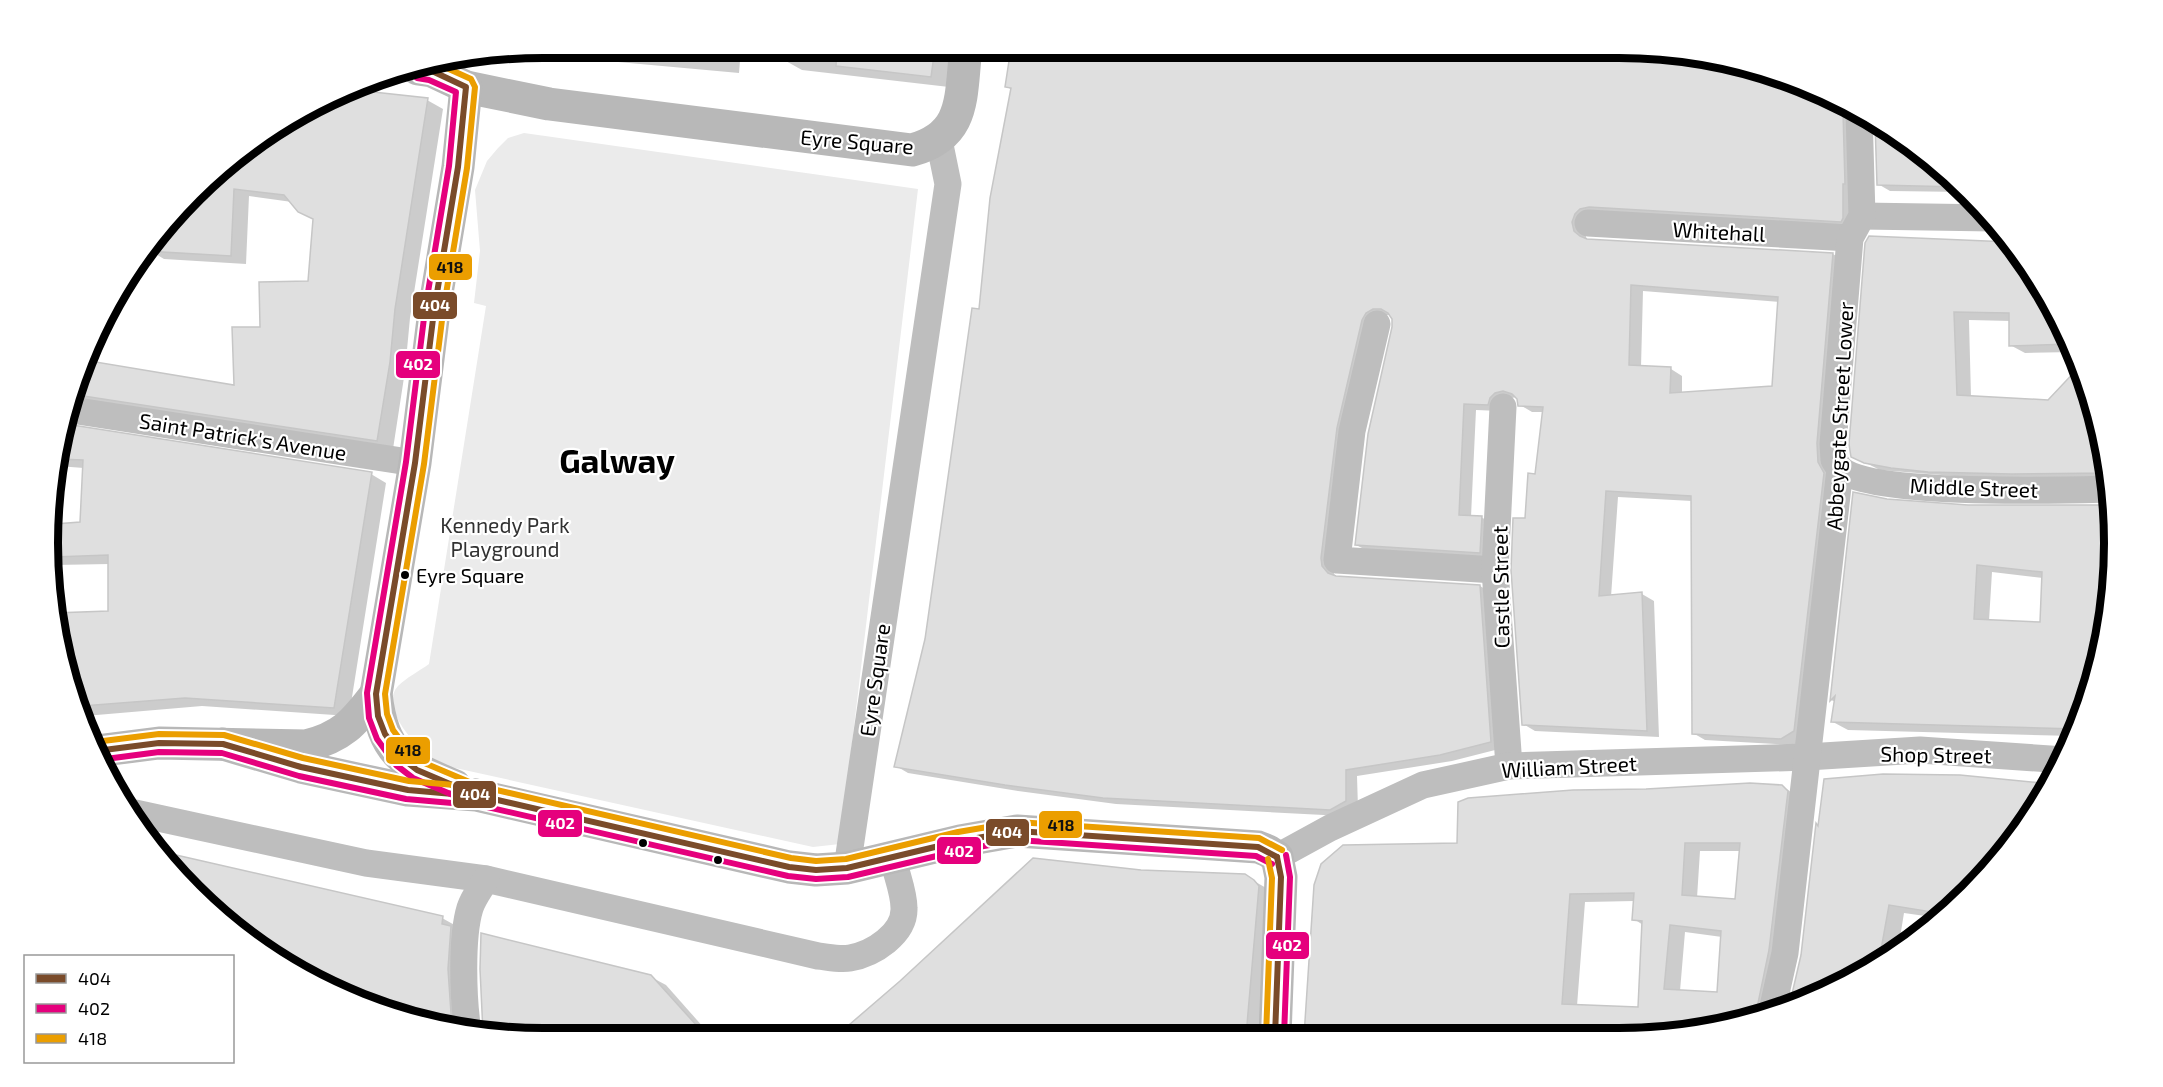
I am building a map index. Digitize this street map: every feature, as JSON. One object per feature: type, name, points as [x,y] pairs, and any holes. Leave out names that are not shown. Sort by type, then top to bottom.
[{"type":"main road","points":[[939,140],[953,124],[958,109],[965,58]]},
{"type":"main road","name":"Eyre Square","points":[[433,72],[466,87],[549,104],[912,150],[939,140]]},
{"type":"main road","points":[[466,87],[458,168],[434,311],[415,462],[376,694],[378,716],[385,734],[403,759],[417,770],[476,795]]},
{"type":"main road","points":[[105,750],[159,743],[306,746],[327,741],[359,717],[376,694]]},
{"type":"main road","points":[[223,744],[302,767],[408,790],[476,795],[789,867],[816,870],[847,868],[960,841],[1017,831],[1258,847],[1277,857],[1281,877],[1275,1028]]},
{"type":"street","name":"Abbeygate Street Lower","points":[[1774,1003],[1785,953],[1840,469],[1834,460],[1833,444],[1856,227],[1860,122]]},
{"type":"street","name":"Eyre Square","points":[[847,868],[948,184],[939,140]]},
{"type":"street","name":"Whitehall","points":[[1588,223],[1856,227],[1979,219]]},
{"type":"street","points":[[1377,324],[1352,431],[1337,560],[1495,570]]},
{"type":"street","name":"Castle Street","points":[[1503,408],[1495,570],[1509,766]]},
{"type":"street","name":"Saint Patrick's Avenue","points":[[77,411],[415,462]]},
{"type":"street","name":"Middle Street","points":[[1840,469],[1855,478],[1919,487],[2101,489]]},
{"type":"street","name":"Shop Street","points":[[1807,757],[1920,750],[2053,759]]},
{"type":"street","name":"William Street","points":[[1277,857],[1329,828],[1423,785],[1509,766],[1807,757]]},
{"type":"street","points":[[141,814],[366,863],[486,879],[785,950],[818,956],[849,958],[869,951],[887,940],[901,927],[904,909],[892,858]]},
{"type":"street","points":[[467,1022],[465,982],[466,923],[470,905],[486,879]]},
{"type":"green space","name":"Eyre Square","points":[[524,133],[918,189],[840,844],[813,847],[437,764],[412,740],[397,717],[393,706],[393,695],[398,686],[429,664],[486,306],[474,303],[480,251],[475,190],[487,161],[498,148],[508,138]]},
{"type":"building","points":[[836,58],[934,58],[931,77],[836,66]]},
{"type":"building","points":[[1009,58],[1620,58],[1683,63],[1745,75],[1805,95],[1843,114],[1845,184],[1843,184],[1841,222],[1589,207],[1580,209],[1572,222],[1574,231],[1587,239],[1833,253],[1817,443],[1818,462],[1824,473],[1794,731],[1781,739],[1692,734],[1691,496],[1606,491],[1599,596],[1642,592],[1647,731],[1522,725],[1511,570],[1513,518],[1525,518],[1528,473],[1535,474],[1543,407],[1518,406],[1517,399],[1512,394],[1503,391],[1495,393],[1488,405],[1464,404],[1459,515],[1482,516],[1480,553],[1355,545],[1368,434],[1392,327],[1392,319],[1388,313],[1381,309],[1373,309],[1366,313],[1362,320],[1337,428],[1321,558],[1322,566],[1328,573],[1336,576],[1480,585],[1491,742],[1440,755],[1346,770],[1346,801],[1330,810],[1103,798],[894,767],[925,639],[972,308],[979,309],[990,198],[1011,88],[1005,87]],"holes":[[[1631,285],[1778,297],[1772,386],[1670,393],[1671,367],[1629,365]]]},
{"type":"building","points":[[368,91],[428,98],[377,441],[82,396],[94,362],[234,385],[232,327],[260,327],[259,282],[308,281],[313,219],[298,212],[284,195],[234,189],[231,256],[156,252],[179,224],[224,179],[274,140],[301,123]]},
{"type":"building","points":[[1875,131],[1915,159],[1947,187],[1877,185]]},
{"type":"building","points":[[1869,236],[1999,242],[2040,301],[2061,344],[2009,346],[2009,313],[1954,312],[1957,395],[2048,400],[2073,373],[2088,418],[2099,473],[1928,472],[1864,463],[1851,457],[1849,444],[1865,243]]},
{"type":"building","points":[[73,425],[372,472],[334,708],[185,698],[86,706],[75,669],[64,613],[108,611],[108,555],[59,557],[58,544],[59,524],[80,522],[83,460],[66,459]]},
{"type":"building","points":[[1853,492],[1887,499],[1968,505],[2102,505],[2104,544],[2100,607],[2088,669],[2068,729],[1831,722],[1835,696],[1830,701]],"holes":[[[1977,565],[2042,572],[2040,622],[1974,619]]]},
{"type":"building","points":[[1883,774],[1960,775],[2041,783],[2004,839],[1984,863],[1939,908],[1934,912],[1889,905],[1881,952],[1862,964],[1791,997],[1801,955],[1816,823],[1818,826],[1824,779]]},
{"type":"building","points":[[1750,783],[1782,785],[1788,791],[1769,950],[1757,1008],[1714,1019],[1651,1027],[1305,1028],[1314,885],[1321,864],[1343,845],[1457,843],[1458,802],[1468,798],[1573,790],[1646,789]],"holes":[[[1685,843],[1740,843],[1735,899],[1682,895]],[[1634,893],[1632,920],[1642,921],[1638,1007],[1562,1004],[1570,894]],[[1670,925],[1721,931],[1717,992],[1664,989]]]},
{"type":"building","points":[[171,854],[443,916],[442,924],[451,926],[448,969],[451,1019],[418,1012],[358,992],[301,964],[248,928],[201,886]]},
{"type":"building","points":[[1033,858],[1141,870],[1245,874],[1259,886],[1247,1028],[845,1028],[900,981]]},
{"type":"building","points":[[481,933],[651,975],[699,1028],[544,1028],[483,1024]]},
{"type":"transit line","name":"418","points":[[447,68],[471,79],[475,87],[467,168],[443,312],[424,464],[385,694],[387,714],[393,730],[410,753],[422,762],[479,786],[791,858],[816,861],[846,859],[958,832],[1017,822],[1259,838],[1282,850]]},
{"type":"transit line","name":"404","points":[[433,72],[466,87],[458,167],[434,311],[415,463],[376,694],[378,716],[385,734],[403,759],[417,770],[476,795],[789,867],[816,870],[847,868],[960,841],[1017,831],[1258,847],[1277,857]]},
{"type":"transit line","name":"402","points":[[417,78],[429,80],[456,92],[449,166],[425,310],[406,462],[367,693],[369,718],[377,739],[396,765],[413,778],[474,804],[788,876],[816,879],[848,877],[962,850],[1017,840],[1256,856],[1272,864]]},
{"type":"transit line","name":"418","points":[[101,741],[159,734],[224,735],[303,758],[409,781],[454,785]]},
{"type":"transit line","name":"404","points":[[105,750],[159,743],[223,744],[301,767],[408,790],[453,794]]},
{"type":"transit line","name":"402","points":[[109,759],[159,752],[222,753],[299,776],[406,799],[452,803]]},
{"type":"transit line","name":"402","points":[[1284,1028],[1290,877],[1286,855]]},
{"type":"transit line","name":"404","points":[[1275,1028],[1281,877],[1277,857]]},
{"type":"transit line","name":"418","points":[[1266,1028],[1272,878],[1268,859]]},
{"type":"place","name":"Eyre Square","points":[[405,575]]},
{"type":"district","name":"Galway","points":[[617,460]]},
{"type":"park label","name":"Kennedy Park Playground","points":[[505,536]]}]
